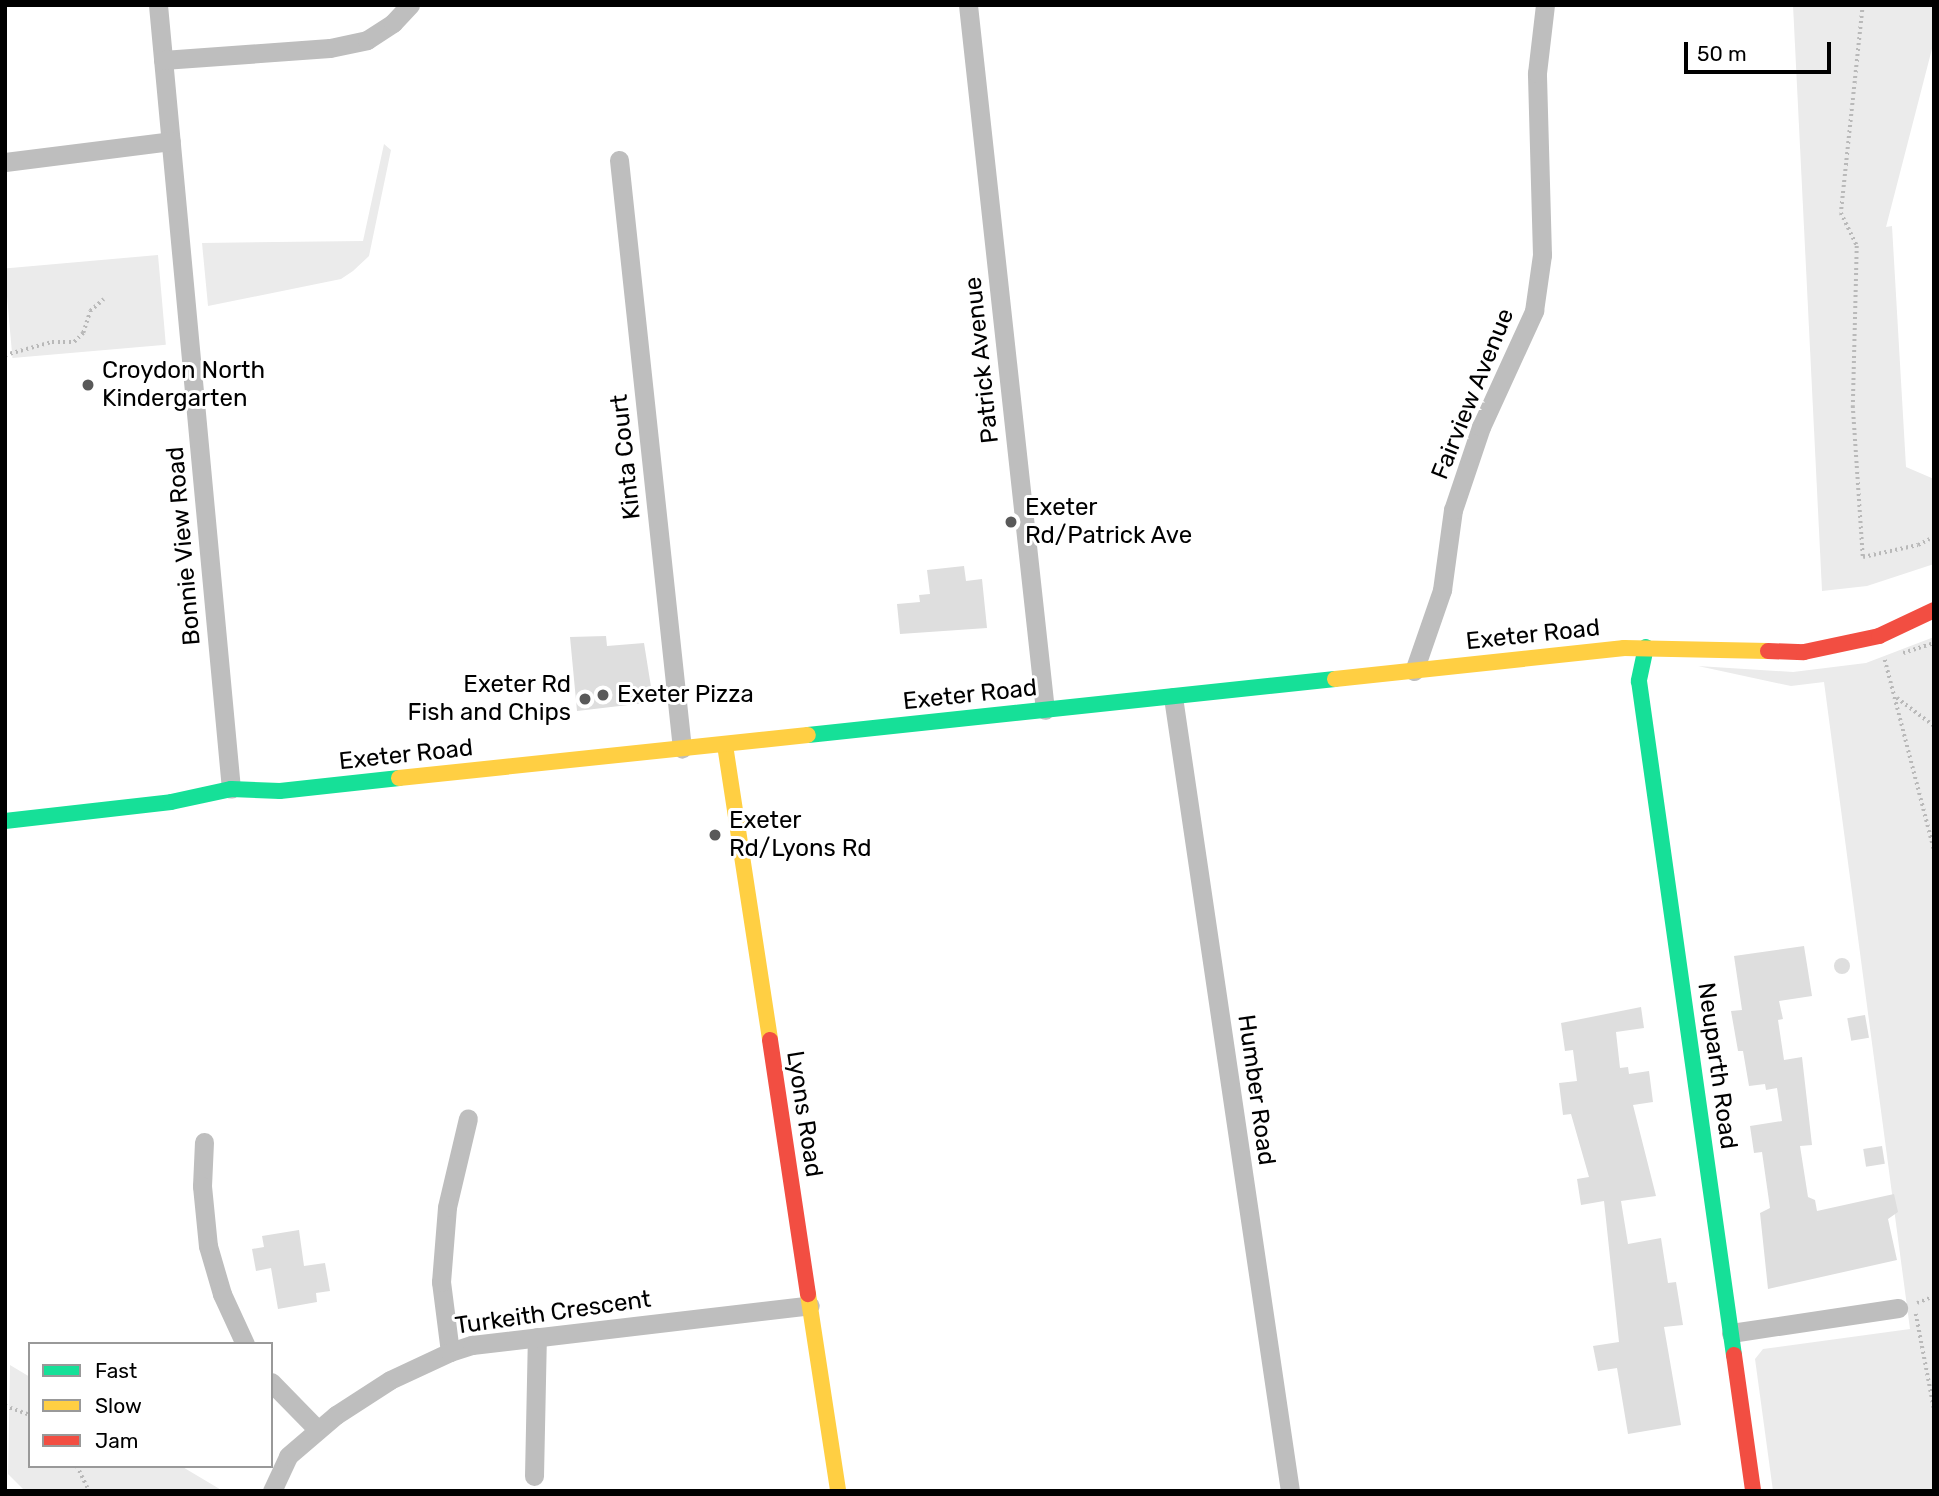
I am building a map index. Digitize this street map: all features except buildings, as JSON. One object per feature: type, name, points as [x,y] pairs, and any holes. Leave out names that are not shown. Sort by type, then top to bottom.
[{"type":"street","name":"Bonnie View Road","points":[[158,5],[231,789]]},
{"type":"street","points":[[163,61],[355,43],[393,23],[410,5]]},
{"type":"street","name":"Patrick Avenue","points":[[968,5],[1045,710]]},
{"type":"street","name":"Fairview Avenue","points":[[1414,671],[1442,590],[1453,510],[1481,427],[1534,311],[1542,255],[1537,73],[1545,5]]},
{"type":"street","points":[[5,162],[171,141]]},
{"type":"street","name":"Kinta Court","points":[[619,160],[682,749]]},
{"type":"street","name":"Exeter Road","points":[[5,821],[171,802],[231,789],[280,791],[1646,647],[1804,652],[1840,648],[1879,636],[1934,610]]},
{"type":"street","name":"Neuparth Road","points":[[1646,647],[1639,681],[1753,1491]]},
{"type":"street","name":"Humber Road","points":[[1173,697],[1290,1491]]},
{"type":"street","name":"Lyons Road","points":[[725,745],[838,1491]]},
{"type":"street","points":[[450,1352],[441,1283],[447,1207],[468,1118]]},
{"type":"street","points":[[204,1142],[202,1186],[208,1246],[222,1294],[244,1342]]},
{"type":"street","name":"Turkeith Crescent","points":[[272,1491],[288,1456],[318,1430],[390,1380],[450,1352],[537,1336],[810,1305]]},
{"type":"street","points":[[1731,1333],[1906,1306]]},
{"type":"street","points":[[534,1476],[537,1336]]},
{"type":"street","points":[[273,1384],[318,1430]]},
{"type":"path","points":[[1863,5],[1841,213],[1857,246],[1853,406],[1863,557],[1918,545],[1934,537]]},
{"type":"path","points":[[5,355],[52,342],[74,342],[83,333],[90,311],[104,299]]},
{"type":"path","points":[[1885,660],[1897,698],[1934,850]]},
{"type":"path","points":[[1897,698],[1934,726]]},
{"type":"path","points":[[1906,1306],[1934,1408]]},
{"type":"path","points":[[5,1406],[28,1414]]},
{"type":"path","points":[[78,1468],[89,1491]]},
{"type":"shaded area","points":[[1793,5],[1934,5],[1934,41],[1886,227],[1892,226],[1906,467],[1934,479],[1934,564],[1867,586],[1822,591]]},
{"type":"shaded area","points":[[384,144],[391,150],[369,256],[353,271],[341,279],[208,306],[202,243],[363,241]]},
{"type":"shaded area","points":[[158,255],[166,345],[12,358],[5,268]]},
{"type":"shaded area","points":[[1934,637],[1934,1491],[1773,1491],[1755,1359],[1763,1349],[1910,1329],[1824,682],[1791,686],[1698,666],[1793,672],[1866,663]]},
{"type":"shaded area","points":[[10,1365],[28,1376],[28,1468],[184,1468],[223,1491],[25,1491],[8,1474]]},
{"type":"traffic: fast","points":[[1646,647],[1639,681],[1734,1355]]},
{"type":"traffic: fast","points":[[808,735],[1335,679]]},
{"type":"traffic: fast","points":[[5,821],[171,802],[231,789],[280,791],[399,778]]},
{"type":"traffic: slow","points":[[1335,679],[1624,648],[1768,651]]},
{"type":"traffic: slow","points":[[399,778],[808,735]]},
{"type":"traffic: slow","points":[[725,745],[770,1040]]},
{"type":"traffic: slow","points":[[808,1294],[838,1491]]},
{"type":"traffic: jam","points":[[1768,651],[1804,652],[1879,636],[1934,610]]},
{"type":"traffic: jam","points":[[770,1040],[808,1294]]},
{"type":"traffic: jam","points":[[1734,1355],[1753,1491]]},
{"type":"place","name":"Croydon North Kindergarten","points":[[88,385]]},
{"type":"place","name":"Exeter Rd/Patrick Ave","points":[[1011,522]]},
{"type":"place","name":"Exeter Pizza","points":[[603,695]]},
{"type":"place","name":"Exeter Rd Fish and Chips","points":[[585,699]]},
{"type":"place","name":"Exeter Rd/Lyons Rd","points":[[715,835]]}]
